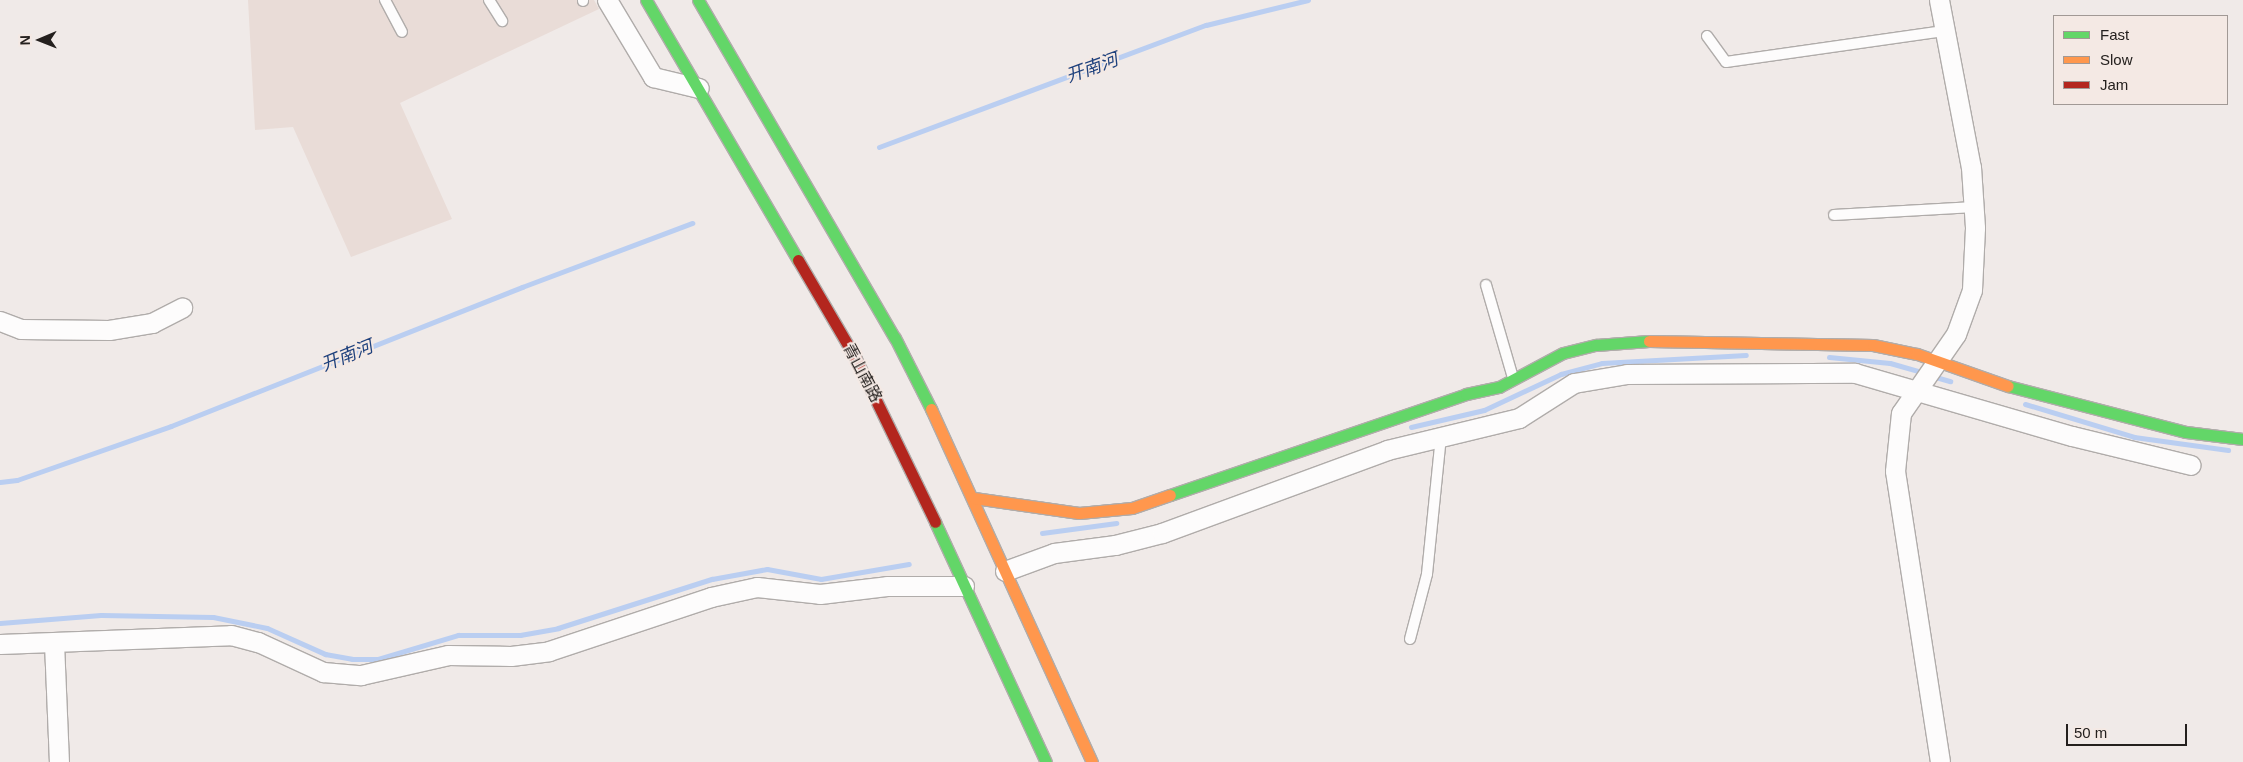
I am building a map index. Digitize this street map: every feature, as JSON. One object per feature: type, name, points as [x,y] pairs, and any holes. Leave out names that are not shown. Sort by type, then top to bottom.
[{"type":"main road","name":"青山南路","points":[[646,0],[856,359],[920,489],[1046,762]]},
{"type":"main road","points":[[698,0],[855,265],[929,403],[974,498],[1092,762]]},
{"type":"main road","points":[[974,498],[1079,513],[1123,509],[1466,394],[1514,382],[1552,358],[1579,348],[1664,340],[1852,343],[1895,349],[1982,378],[2194,434],[2243,439]]},
{"type":"street","points":[[607,0],[653,77],[699,88]]},
{"type":"street","points":[[1939,0],[1971,167],[1975,259],[1969,306],[1956,334],[1901,413],[1895,471],[1940,762]]},
{"type":"street","points":[[0,321],[21,329],[109,330],[152,323],[182,308]]},
{"type":"street","points":[[1006,571],[1054,553],[1138,540],[1387,450],[1519,418],[1574,383],[1627,374],[1844,372],[1876,377],[2072,436],[2191,465]]},
{"type":"street","points":[[0,644],[231,635],[258,642],[323,672],[361,674],[448,655],[511,656],[548,651],[711,597],[757,587],[820,594],[887,586],[964,586]]},
{"type":"street","points":[[54,643],[59,762]]},
{"type":"lane","points":[[385,0],[402,32]]},
{"type":"lane","points":[[489,0],[502,21]]},
{"type":"lane","points":[[1707,36],[1726,62],[1944,31]]},
{"type":"lane","points":[[1834,215],[1974,207]]},
{"type":"lane","points":[[1486,285],[1514,382]]},
{"type":"lane","points":[[1410,639],[1427,574],[1441,437]]},
{"type":"shaded area","points":[[248,0],[594,0],[599,9],[400,103],[452,219],[351,257],[293,127],[255,130]]},
{"type":"waterway","name":"开南河","points":[[879,147],[1206,25],[1308,0]]},
{"type":"waterway","name":"开南河","points":[[0,482],[17,480],[171,426],[522,287],[692,223]]},
{"type":"waterway","points":[[1411,427],[1484,410],[1561,374],[1602,363],[1746,355]]},
{"type":"waterway","points":[[1829,357],[1890,363],[1924,373]]},
{"type":"waterway","points":[[1932,376],[1950,381]]},
{"type":"waterway","points":[[2025,404],[2134,437],[2228,450]]},
{"type":"waterway","points":[[1042,533],[1116,523]]},
{"type":"waterway","points":[[0,623],[101,615],[213,617],[267,628],[325,654],[352,659],[378,659],[458,635],[520,635],[558,628],[712,579],[767,569],[821,579],[909,564]]},
{"type":"traffic: fast","points":[[646,0],[798,260]]},
{"type":"traffic: fast","points":[[698,0],[895,338],[931,409]]},
{"type":"traffic: fast","points":[[1170,495],[1466,394],[1499,387],[1563,353],[1596,345],[1649,341]]},
{"type":"traffic: fast","points":[[2008,386],[2186,432],[2243,439]]},
{"type":"traffic: fast","points":[[935,522],[1046,762]]},
{"type":"traffic: slow","points":[[1649,341],[1873,345],[1917,354],[2008,386]]},
{"type":"traffic: slow","points":[[931,409],[1092,762]]},
{"type":"traffic: slow","points":[[974,498],[1079,513],[1132,508],[1170,495]]},
{"type":"traffic: jam","points":[[798,260],[856,359],[935,522]]}]
